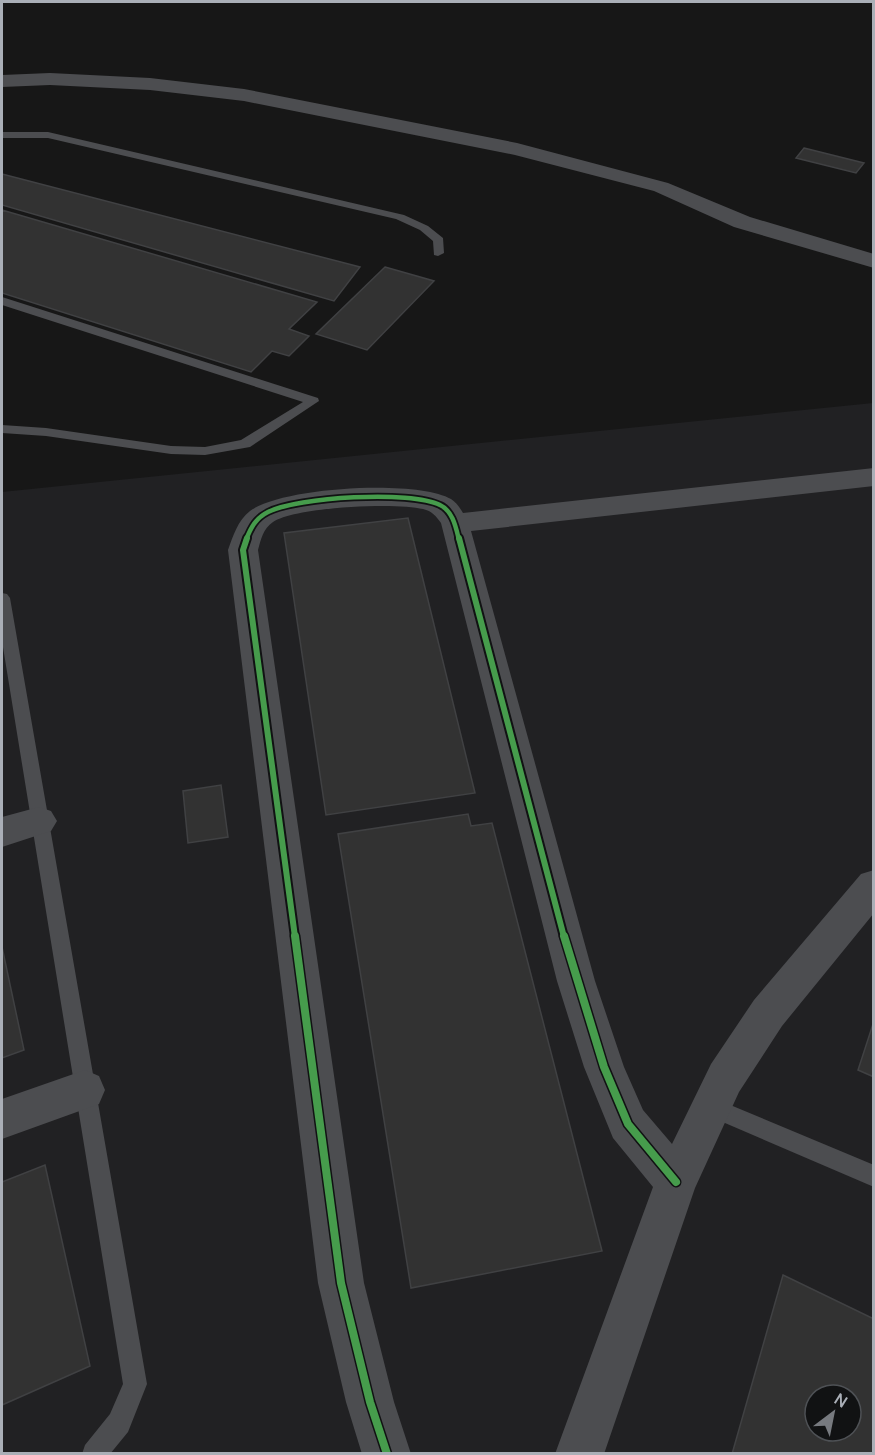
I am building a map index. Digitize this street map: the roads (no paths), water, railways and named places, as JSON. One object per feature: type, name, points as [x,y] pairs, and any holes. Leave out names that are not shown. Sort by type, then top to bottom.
[{"type":"street","points":[[2,81],[50,79],[150,84],[244,95],[517,149],[661,187],[742,222],[873,261]]},
{"type":"street","points":[[455,523],[873,477]]},
{"type":"street","points":[[387,1454],[370,1402],[341,1283],[243,550],[250,526],[268,511],[285,505],[400,496],[425,499],[444,507],[455,523],[576,981],[604,1067],[628,1124],[676,1182]]},
{"type":"street","points":[[2,832],[39,821]]},
{"type":"street","points":[[579,1454],[676,1182],[724,1078],[768,1013],[873,885]]},
{"type":"street","points":[[2,1119],[85,1090]]},
{"type":"lane","points":[[2,135],[48,135],[400,218],[424,228],[439,240],[438,253]]},
{"type":"lane","points":[[2,301],[313,401],[245,444],[205,451],[171,450],[46,432],[2,429]]},
{"type":"lane","points":[[2,598],[3,619],[135,1384],[119,1423],[94,1454]]},
{"type":"lane","points":[[711,1107],[873,1176]]}]
